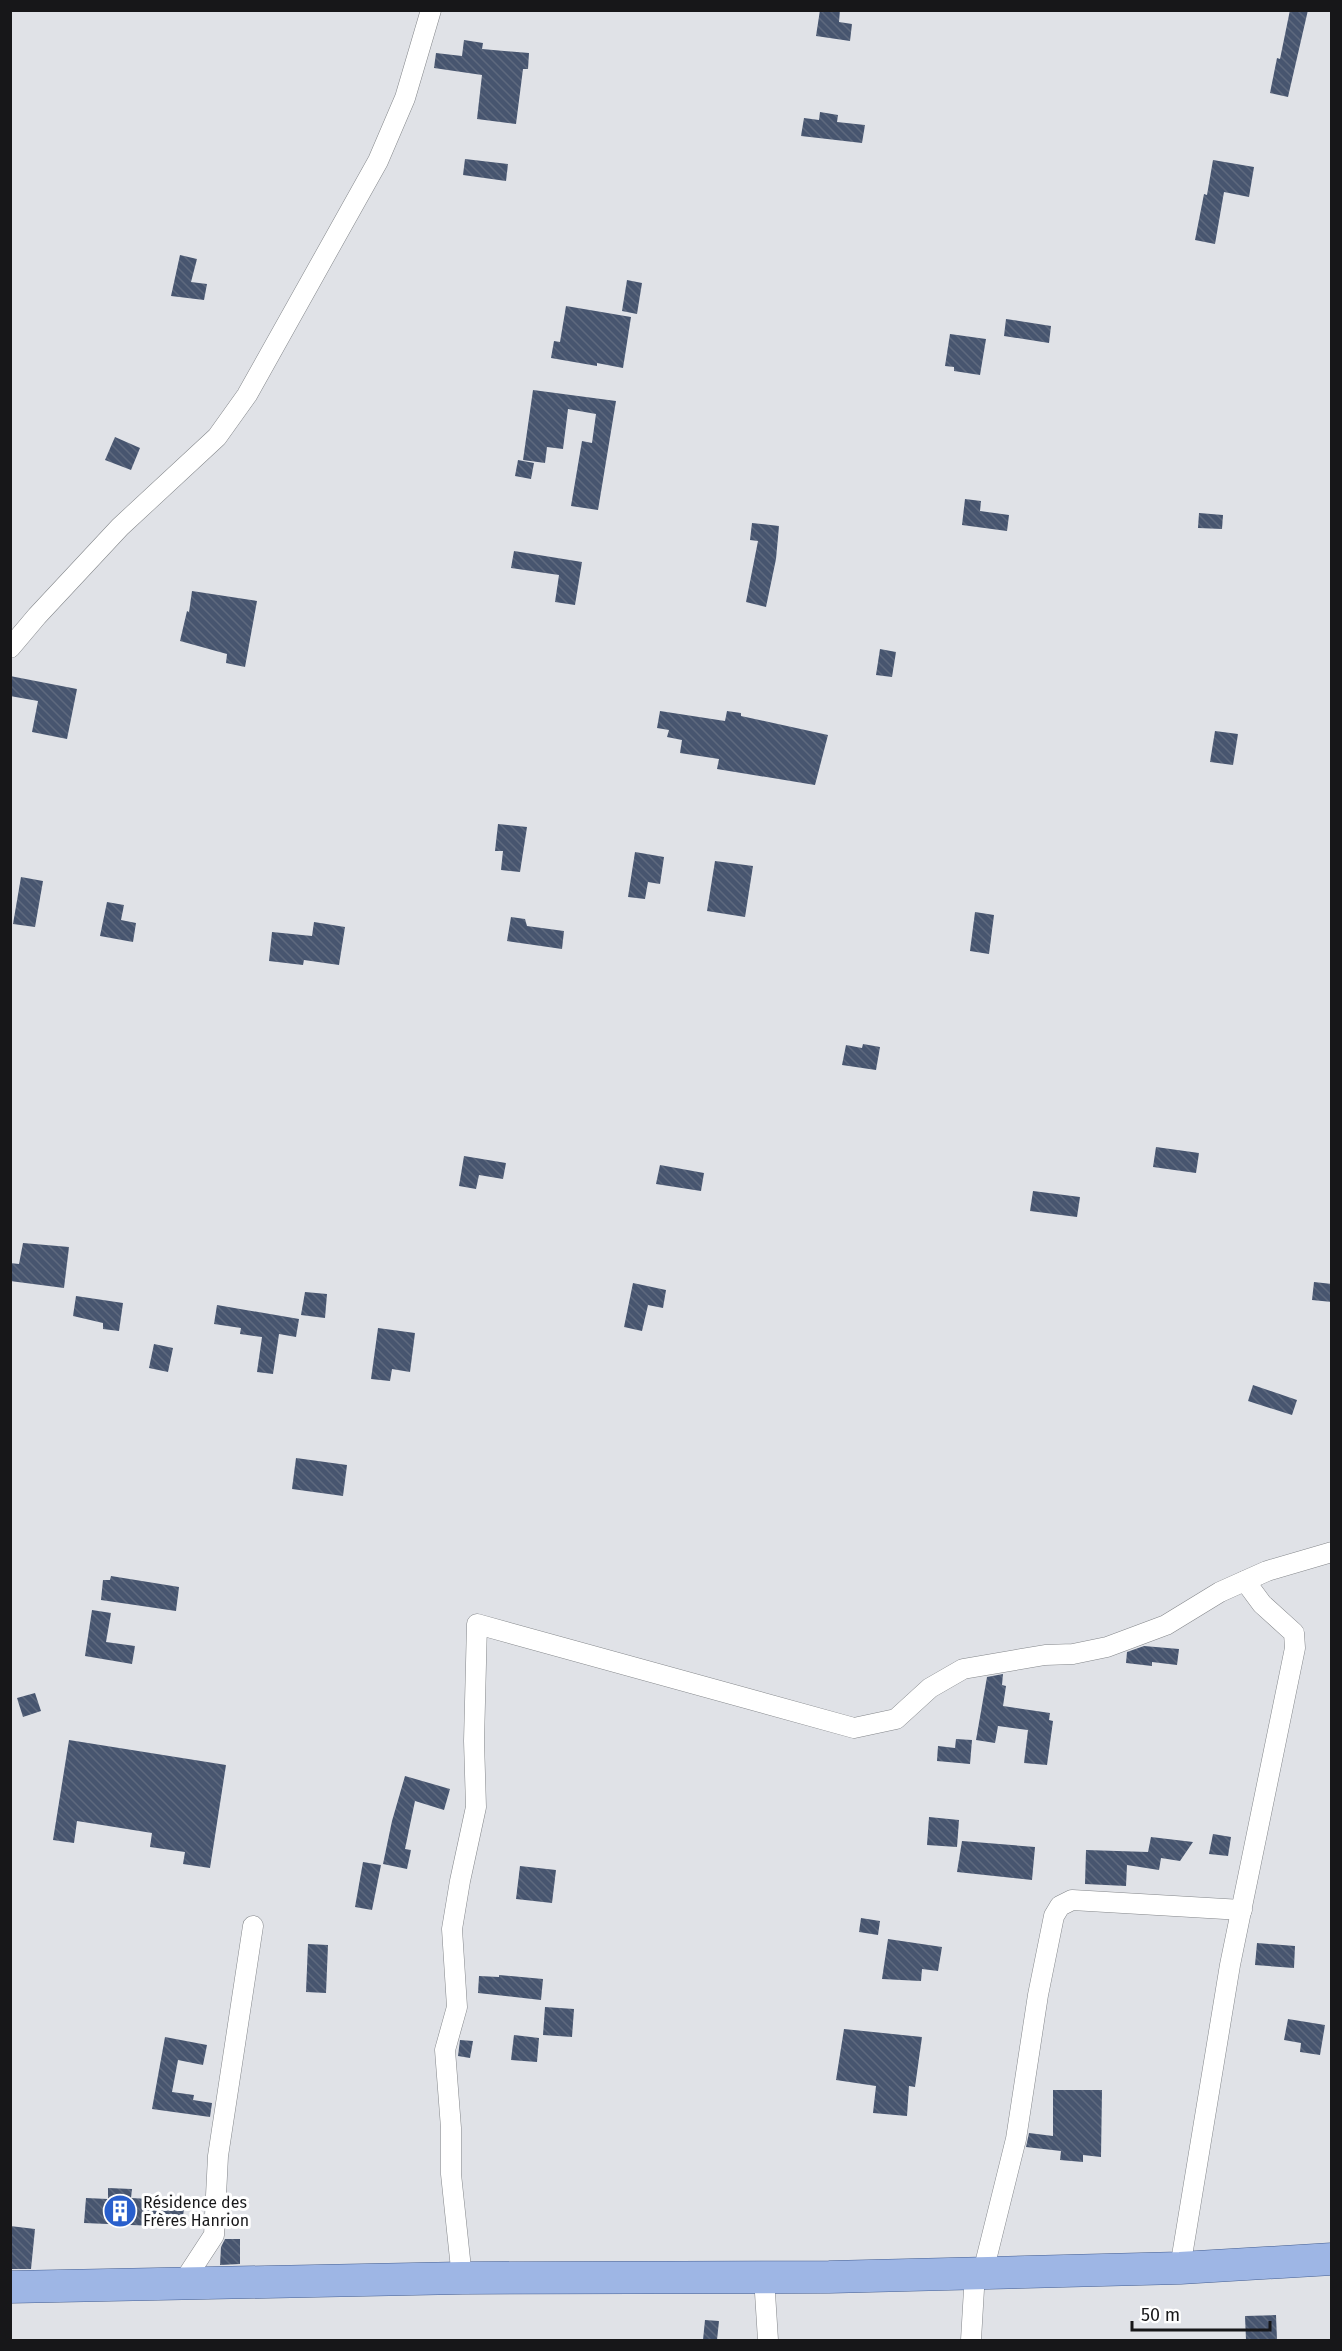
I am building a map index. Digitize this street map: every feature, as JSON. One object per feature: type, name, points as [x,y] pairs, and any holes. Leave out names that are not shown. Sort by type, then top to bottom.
[{"type":"main road","points":[[10,2287],[462,2278],[829,2277],[1180,2268],[1332,2259]]},
{"type":"street","points":[[10,648],[120,527],[218,437],[247,394],[378,161],[405,98],[431,10]]},
{"type":"street","points":[[462,2278],[451,2174],[451,2128],[445,2050],[457,2007],[452,1929],[476,1807],[474,1741],[477,1624],[854,1728],[896,1719],[930,1688],[963,1669],[1107,1647],[1166,1625],[1220,1592],[1267,1571],[1332,1552]]},
{"type":"street","points":[[1180,2268],[1230,1965],[1296,1640],[1294,1633],[1262,1604],[1245,1581]]},
{"type":"street","points":[[971,2340],[979,2272],[1016,2139],[1038,1995],[1054,1917],[1060,1906],[1072,1900],[1242,1910]]},
{"type":"street","points":[[182,2284],[214,2235],[218,2156],[253,1926]]},
{"type":"street","points":[[764,2277],[768,2340]]},
{"type":"building","points":[[820,10],[840,10],[839,22],[852,24],[850,41],[816,36]]},
{"type":"building","points":[[1290,10],[1308,10],[1288,97],[1270,93]]},
{"type":"building","points":[[464,40],[483,43],[482,49],[529,53],[528,69],[523,69],[516,124],[477,119],[482,75],[434,68],[436,53],[462,56]]},
{"type":"building","points":[[820,112],[838,115],[837,122],[865,125],[862,143],[801,136],[804,118],[819,120]]},
{"type":"building","points":[[465,159],[508,164],[506,181],[463,175]]},
{"type":"building","points":[[1213,160],[1254,167],[1249,197],[1224,192],[1215,244],[1195,240],[1204,194],[1207,195]]},
{"type":"building","points":[[180,255],[197,259],[191,282],[207,284],[204,300],[171,296]]},
{"type":"building","points":[[627,280],[642,283],[637,314],[622,311]]},
{"type":"building","points":[[566,306],[631,317],[623,368],[551,358],[554,341],[560,342]]},
{"type":"building","points":[[1006,319],[1051,326],[1049,343],[1004,336]]},
{"type":"building","points":[[950,334],[986,339],[980,375],[954,371],[954,367],[945,366]]},
{"type":"building","points":[[533,390],[616,401],[598,510],[571,506],[582,441],[592,443],[596,414],[568,409],[563,449],[547,447],[545,463],[523,460]]},
{"type":"building","points":[[115,437],[140,448],[131,470],[105,460]]},
{"type":"building","points":[[518,460],[534,463],[531,479],[515,476]]},
{"type":"building","points":[[965,499],[981,501],[980,511],[1009,515],[1007,531],[962,525]]},
{"type":"building","points":[[1199,513],[1223,515],[1222,529],[1198,528]]},
{"type":"building","points":[[752,523],[779,526],[776,559],[766,607],[746,602],[758,541],[750,540]]},
{"type":"building","points":[[514,551],[582,562],[575,605],[555,602],[559,575],[511,568]]},
{"type":"building","points":[[192,591],[257,601],[245,667],[226,663],[227,654],[180,641],[187,611],[189,612]]},
{"type":"building","points":[[880,649],[896,652],[892,677],[876,675]]},
{"type":"building","points":[[10,676],[77,689],[67,739],[32,732],[38,701],[10,696]]},
{"type":"building","points":[[660,711],[725,721],[727,711],[741,713],[741,716],[828,735],[815,785],[717,769],[719,759],[680,753],[682,740],[667,737],[669,730],[657,728]]},
{"type":"building","points":[[1215,731],[1238,734],[1233,765],[1210,762]]},
{"type":"building","points":[[498,824],[527,827],[520,872],[501,870],[503,851],[495,851]]},
{"type":"building","points":[[635,852],[664,857],[660,884],[648,882],[645,899],[628,897]]},
{"type":"building","points":[[715,861],[753,866],[745,917],[707,911]]},
{"type":"building","points":[[21,877],[43,881],[35,927],[13,924]]},
{"type":"building","points":[[107,902],[124,905],[121,920],[136,923],[133,942],[100,936]]},
{"type":"building","points":[[975,912],[994,915],[989,954],[970,951]]},
{"type":"building","points":[[511,917],[525,919],[527,926],[564,931],[562,949],[507,941]]},
{"type":"building","points":[[314,922],[345,927],[339,965],[304,960],[303,965],[269,961],[272,932],[312,936]]},
{"type":"building","points":[[863,1044],[880,1047],[876,1070],[842,1065],[846,1045],[862,1048]]},
{"type":"building","points":[[1156,1147],[1199,1153],[1196,1173],[1153,1167]]},
{"type":"building","points":[[464,1156],[506,1163],[503,1179],[479,1175],[476,1189],[459,1186]]},
{"type":"building","points":[[660,1165],[704,1173],[701,1191],[656,1184]]},
{"type":"building","points":[[1033,1191],[1080,1197],[1077,1217],[1030,1211]]},
{"type":"building","points":[[23,1243],[69,1247],[64,1288],[10,1281],[10,1263],[19,1264]]},
{"type":"building","points":[[1314,1282],[1332,1284],[1332,1302],[1312,1300]]},
{"type":"building","points":[[633,1283],[666,1290],[663,1308],[648,1305],[642,1331],[624,1327]]},
{"type":"building","points":[[305,1292],[327,1294],[325,1318],[301,1315]]},
{"type":"building","points":[[76,1296],[123,1303],[119,1331],[103,1329],[103,1323],[73,1316]]},
{"type":"building","points":[[217,1305],[299,1319],[296,1337],[279,1334],[273,1374],[257,1372],[262,1337],[240,1334],[241,1328],[214,1324]]},
{"type":"building","points":[[378,1328],[415,1333],[410,1372],[392,1369],[390,1381],[371,1379]]},
{"type":"building","points":[[154,1344],[173,1348],[168,1372],[149,1368]]},
{"type":"building","points":[[1253,1385],[1297,1400],[1292,1415],[1248,1401]]},
{"type":"building","points":[[296,1458],[347,1465],[343,1496],[292,1489]]},
{"type":"building","points":[[111,1576],[179,1587],[176,1611],[101,1600],[103,1580],[110,1580]]},
{"type":"building","points":[[92,1610],[111,1613],[106,1642],[135,1646],[132,1664],[85,1656]]},
{"type":"building","points":[[1144,1646],[1179,1649],[1177,1665],[1152,1662],[1152,1666],[1126,1663],[1127,1652]]},
{"type":"building","points":[[1003,1674],[1002,1685],[1006,1686],[1003,1706],[1050,1713],[1049,1720],[1053,1721],[1047,1765],[1024,1763],[1028,1730],[998,1726],[995,1743],[976,1740],[987,1677]]},
{"type":"building","points":[[35,1693],[41,1711],[23,1717],[17,1698]]},
{"type":"building","points":[[956,1739],[972,1740],[970,1764],[937,1761],[938,1746],[955,1748]]},
{"type":"building","points":[[69,1740],[226,1765],[210,1868],[183,1864],[185,1852],[150,1847],[152,1833],[77,1821],[74,1843],[53,1840]]},
{"type":"building","points":[[405,1776],[450,1789],[444,1810],[415,1801],[405,1849],[411,1850],[407,1869],[383,1864]]},
{"type":"building","points":[[929,1817],[959,1820],[957,1847],[927,1845]]},
{"type":"building","points":[[1213,1834],[1231,1837],[1228,1856],[1209,1854]]},
{"type":"building","points":[[1151,1837],[1193,1842],[1180,1861],[1161,1858],[1159,1870],[1127,1865],[1126,1886],[1085,1884],[1086,1850],[1148,1852]]},
{"type":"building","points":[[962,1841],[1035,1847],[1032,1880],[957,1872]]},
{"type":"building","points":[[363,1862],[381,1865],[372,1910],[355,1907]]},
{"type":"building","points":[[520,1866],[556,1870],[552,1903],[516,1899]]},
{"type":"building","points":[[861,1918],[880,1921],[878,1935],[859,1932]]},
{"type":"building","points":[[888,1939],[942,1947],[938,1971],[922,1969],[921,1981],[882,1979]]},
{"type":"building","points":[[1257,1943],[1295,1946],[1294,1968],[1255,1965]]},
{"type":"building","points":[[308,1944],[328,1945],[326,1993],[306,1992]]},
{"type":"building","points":[[499,1975],[543,1979],[541,2000],[478,1993],[479,1976],[499,1977]]},
{"type":"building","points":[[545,2007],[574,2009],[572,2037],[543,2035]]},
{"type":"building","points":[[1288,2019],[1325,2025],[1320,2055],[1300,2052],[1301,2043],[1284,2040]]},
{"type":"building","points":[[844,2029],[922,2037],[915,2087],[909,2086],[907,2116],[873,2113],[876,2086],[836,2080]]},
{"type":"building","points":[[514,2035],[539,2038],[537,2062],[511,2060]]},
{"type":"building","points":[[165,2037],[207,2045],[203,2065],[178,2060],[172,2092],[194,2095],[193,2100],[212,2103],[210,2117],[152,2109]]},
{"type":"building","points":[[460,2040],[473,2041],[470,2058],[458,2056]]},
{"type":"building","points":[[1053,2090],[1102,2090],[1101,2157],[1083,2155],[1083,2162],[1060,2160],[1061,2151],[1026,2147],[1029,2133],[1053,2136]]},
{"type":"building","name":"Résidence des Frères Hanrion","points":[[108,2188],[132,2189],[131,2198],[185,2201],[182,2224],[155,2221],[155,2226],[84,2223],[86,2198],[108,2199]]},
{"type":"building","points":[[10,2226],[35,2229],[31,2269],[10,2269]]},
{"type":"building","points":[[225,2239],[240,2239],[240,2264],[220,2265],[221,2247]]},
{"type":"building","points":[[1276,2315],[1277,2340],[1246,2340],[1245,2316]]},
{"type":"building","points":[[705,2320],[719,2321],[717,2340],[703,2340]]},
{"type":"place","name":"Résidence des Frères Hanrion","points":[[120,2211]]}]
